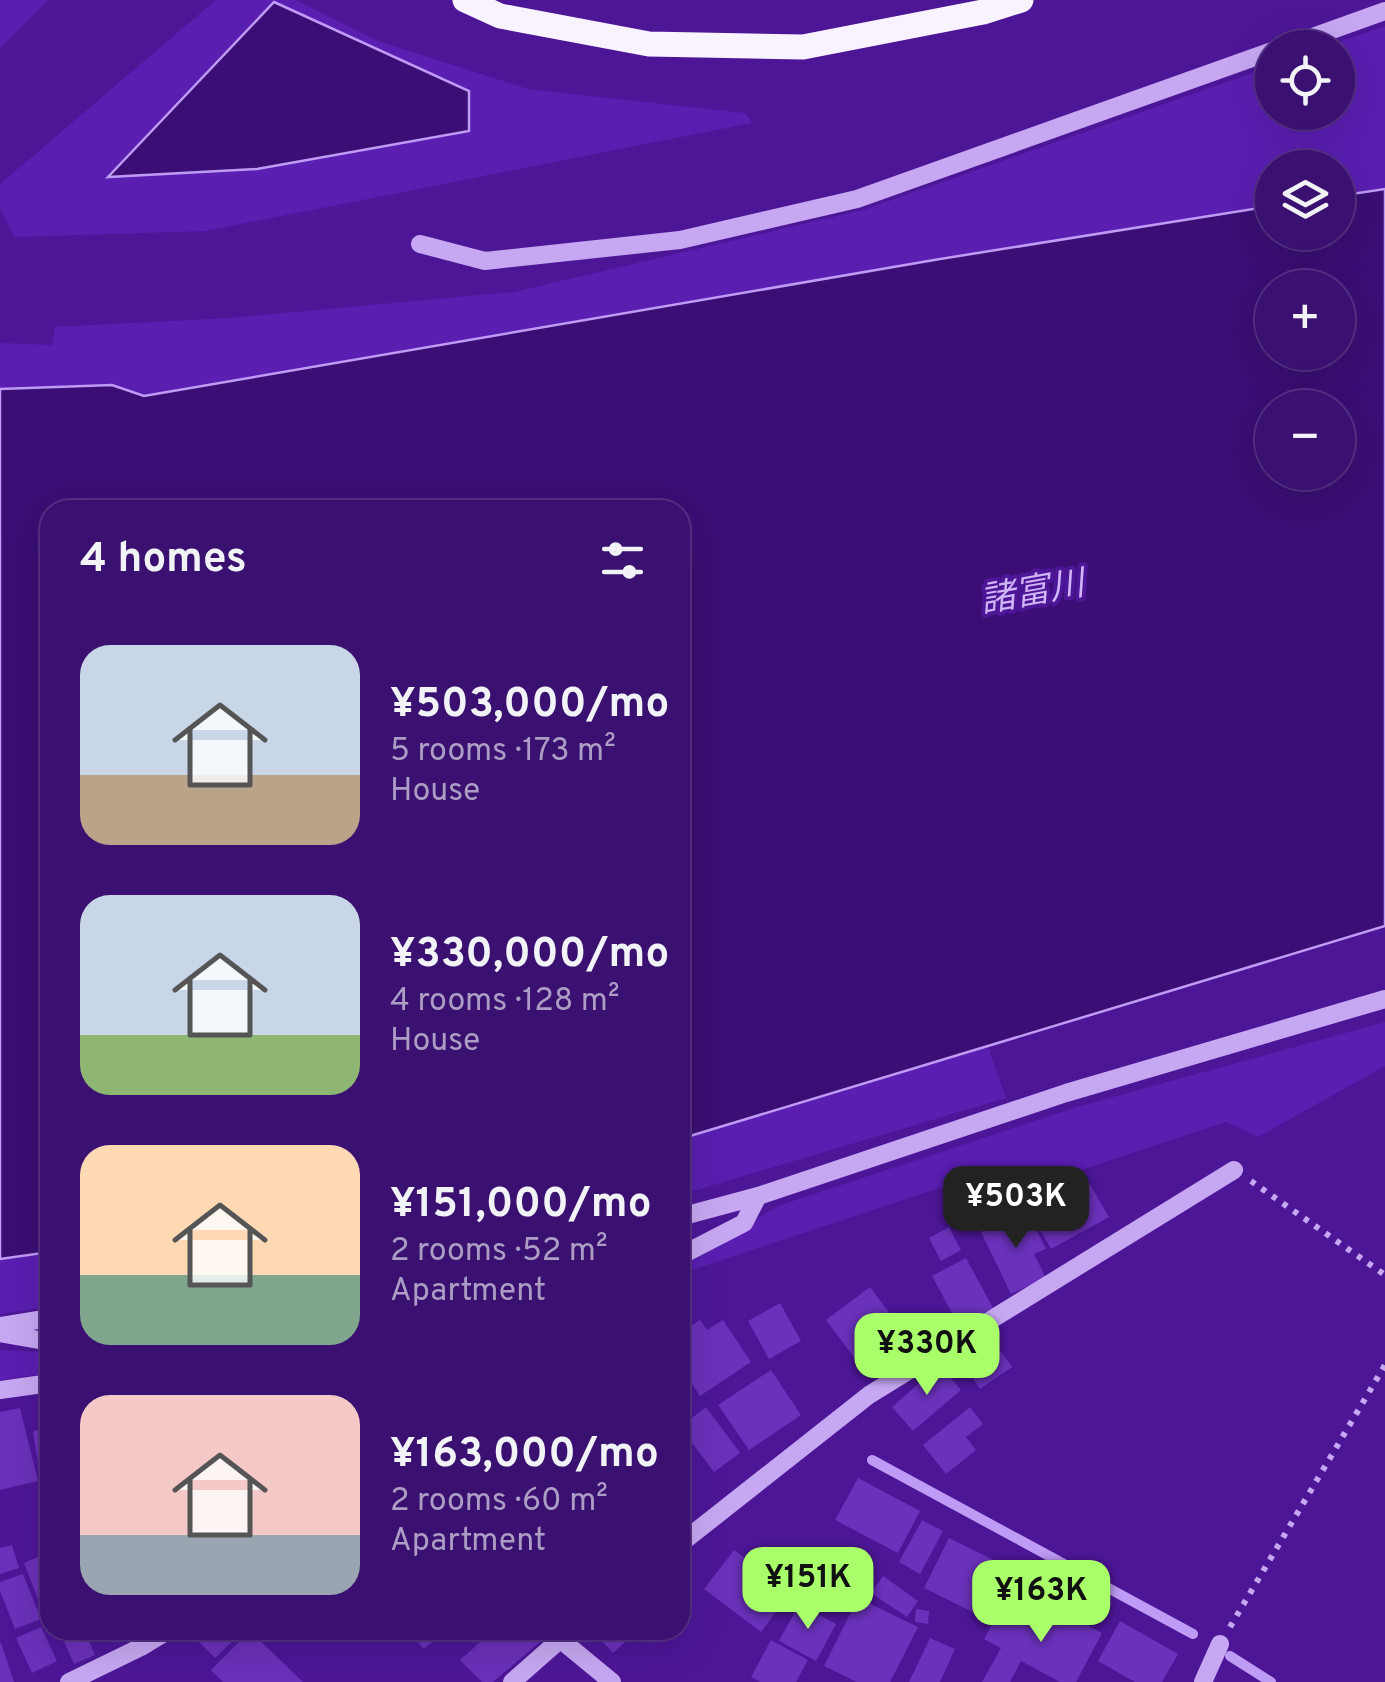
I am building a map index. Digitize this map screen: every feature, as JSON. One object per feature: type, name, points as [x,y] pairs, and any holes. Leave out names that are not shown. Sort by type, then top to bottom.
[{"type":"main road","points":[[465,0],[500,16],[649,44],[803,47],[983,12],[1021,0]]},
{"type":"street","points":[[1332,30],[1385,11]]},
{"type":"street","points":[[420,244],[485,262],[698,236],[857,198],[1255,57]]},
{"type":"street","points":[[690,1213],[758,1196],[1066,1093],[1385,999]]},
{"type":"street","points":[[690,1536],[868,1395],[1234,1170]]},
{"type":"street","points":[[690,1251],[744,1223],[758,1196]]},
{"type":"street","points":[[0,1329],[40,1320]]},
{"type":"street","points":[[0,1329],[40,1339]]},
{"type":"street","points":[[0,1390],[40,1384]]},
{"type":"street","points":[[68,1682],[153,1640]]},
{"type":"street","points":[[512,1682],[553,1640]]},
{"type":"street","points":[[567,1640],[612,1682]]},
{"type":"street","points":[[1203,1682],[1220,1644]]},
{"type":"path","points":[[1234,1170],[1385,1275]]},
{"type":"path","points":[[1220,1644],[1385,1365]]},
{"type":"shaded area","points":[[0,0],[48,0],[0,48]]},
{"type":"shaded area","points":[[216,0],[296,0],[375,40],[528,89],[745,113],[752,123],[206,231],[14,237],[0,208],[0,184]]},
{"type":"shaded area","points":[[1385,26],[1385,213],[1355,217],[1355,150],[1255,150],[1255,233],[890,324],[0,418],[0,343],[52,345],[55,327],[229,318],[514,292],[863,210],[1255,72],[1255,130],[1355,130],[1355,36]]},
{"type":"shaded area","points":[[1385,926],[988,1047],[1006,1098],[690,1192],[690,1104]]},
{"type":"shaded area","points":[[1385,1022],[1385,1066],[1258,1137],[1226,1122],[957,1211],[942,1187],[690,1271],[690,1259],[778,1206],[1077,1107]]},
{"type":"shaded area","points":[[40,1207],[40,1308],[0,1314],[0,1213]]},
{"type":"shaded area","points":[[0,1350],[40,1352],[40,1374],[0,1380]]},
{"type":"water","points":[[274,2],[469,91],[469,131],[257,169],[108,177]]},
{"type":"water","name":"諸富川","points":[[1385,189],[1385,926],[690,1136],[690,500],[40,500],[40,1253],[0,1259],[0,389],[112,385],[144,396],[1255,209],[1255,250],[1355,250],[1355,193]]},
{"type":"building","points":[[1088,1181],[1109,1217],[1051,1249],[1031,1214]]},
{"type":"building","points":[[1027,1210],[1046,1249],[1034,1254],[1046,1278],[1011,1294],[981,1232]]},
{"type":"building","points":[[949,1227],[961,1250],[941,1261],[929,1238]]},
{"type":"building","points":[[966,1258],[993,1308],[959,1326],[932,1276]]},
{"type":"building","points":[[870,1287],[903,1331],[859,1364],[826,1320]]},
{"type":"building","points":[[780,1303],[801,1341],[769,1359],[748,1321]]},
{"type":"building","points":[[700,1320],[707,1330],[723,1320],[751,1362],[700,1396],[690,1380],[690,1326]]},
{"type":"building","points":[[1000,1350],[1012,1367],[980,1389],[969,1372]]},
{"type":"building","points":[[940,1365],[961,1390],[913,1431],[892,1407]]},
{"type":"building","points":[[771,1370],[801,1415],[749,1450],[718,1405]]},
{"type":"building","points":[[706,1407],[740,1453],[714,1472],[690,1440],[690,1419]]},
{"type":"building","points":[[970,1407],[983,1424],[966,1437],[976,1450],[946,1474],[923,1445]]},
{"type":"building","points":[[20,1408],[38,1481],[0,1490],[0,1412]]},
{"type":"building","points":[[40,1430],[40,1463],[38,1463],[33,1431]]},
{"type":"building","points":[[858,1478],[920,1511],[898,1553],[835,1520]]},
{"type":"building","points":[[922,1520],[943,1531],[920,1574],[899,1562]]},
{"type":"building","points":[[949,1538],[1006,1566],[981,1616],[924,1588]]},
{"type":"building","points":[[12,1545],[19,1568],[0,1574],[0,1548]]},
{"type":"building","points":[[734,1550],[791,1592],[761,1632],[704,1589]]},
{"type":"building","points":[[40,1556],[40,1604],[24,1563]]},
{"type":"building","points":[[23,1574],[40,1619],[15,1629],[0,1582]]},
{"type":"building","points":[[883,1576],[918,1601],[907,1617],[871,1593]]},
{"type":"building","points":[[858,1598],[918,1627],[890,1682],[857,1682],[824,1666]]},
{"type":"building","points":[[1040,1601],[1102,1633],[1076,1682],[1060,1682],[1021,1661],[1010,1682],[982,1682],[1001,1648],[984,1639],[1000,1609],[1028,1624]]},
{"type":"building","points":[[799,1604],[836,1624],[816,1661],[779,1641]]},
{"type":"building","points":[[916,1609],[929,1611],[928,1624],[915,1622]]},
{"type":"building","points":[[1120,1621],[1178,1654],[1162,1682],[1135,1682],[1098,1661]]},
{"type":"building","points":[[40,1627],[40,1640],[47,1640],[57,1661],[32,1673],[16,1638]]},
{"type":"building","points":[[930,1638],[955,1649],[940,1682],[909,1682]]},
{"type":"building","points":[[63,1640],[88,1640],[95,1655],[74,1664]]},
{"type":"building","points":[[197,1640],[234,1640],[215,1658]]},
{"type":"building","points":[[241,1640],[259,1640],[303,1682],[223,1682],[211,1670]]},
{"type":"building","points":[[416,1640],[434,1640],[424,1649]]},
{"type":"building","points":[[483,1640],[541,1641],[493,1682],[482,1682],[460,1660]]},
{"type":"building","points":[[601,1640],[627,1640],[613,1653]]},
{"type":"building","points":[[771,1640],[808,1660],[796,1682],[761,1682],[751,1677]]},
{"type":"building","points":[[1,1643],[14,1682],[0,1682]]},
{"type":"waterway","points":[[872,1460],[1193,1634]]},
{"type":"waterway","points":[[1230,1656],[1271,1682]]}]
